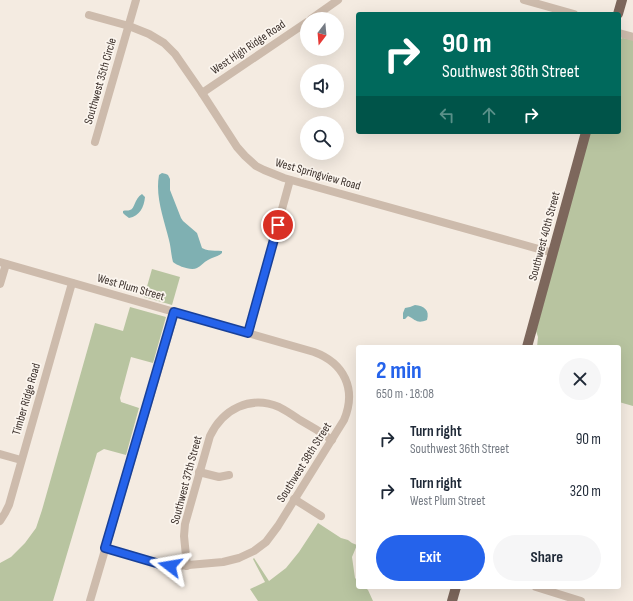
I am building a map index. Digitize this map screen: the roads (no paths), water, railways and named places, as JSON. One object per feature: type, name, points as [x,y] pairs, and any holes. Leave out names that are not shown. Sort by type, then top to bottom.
[{"type":"main road","points":[[619,12],[622,0]]},
{"type":"main road","name":"Southwest 40th Street","points":[[528,345],[585,134]]},
{"type":"main road","points":[[452,601],[455,589]]},
{"type":"street","name":"Southwest 35th Circle","points":[[95,142],[136,0]]},
{"type":"street","points":[[321,12],[338,0]]},
{"type":"street","points":[[524,0],[567,12]]},
{"type":"street","name":"West Springview Road","points":[[89,15],[129,26],[149,34],[164,44],[175,54],[233,141],[245,156],[256,166],[290,180],[553,253]]},
{"type":"street","name":"West High Ridge Road","points":[[202,93],[300,27]]},
{"type":"street","points":[[621,34],[633,37]]},
{"type":"street","points":[[248,333],[290,180]]},
{"type":"street","points":[[0,284],[3,263]]},
{"type":"street","name":"West Plum Street","points":[[3,263],[321,355],[332,361],[342,372]]},
{"type":"street","name":"Timber Ridge Road","points":[[0,521],[9,505],[72,283]]},
{"type":"street","points":[[90,601],[174,312]]},
{"type":"street","name":"Southwest 38th Street","points":[[105,548],[163,565],[187,566],[231,561],[251,553],[261,547],[278,526],[344,420],[349,403],[348,389],[342,372]]},
{"type":"street","name":"Southwest 37th Street","points":[[187,566],[184,536],[185,524],[208,442],[212,431],[221,418],[244,405],[256,403],[273,405],[284,410],[332,440]]},
{"type":"street","points":[[0,454],[21,460]]},
{"type":"street","points":[[199,472],[219,477],[229,475]]},
{"type":"street","points":[[294,499],[321,516]]},
{"type":"street","points":[[542,589],[581,601]]},
{"type":"water","points":[[162,173],[168,175],[170,179],[170,190],[181,218],[197,233],[202,248],[222,251],[222,253],[197,268],[185,268],[173,262],[170,243],[159,200],[158,183],[159,175]]},
{"type":"water","points":[[142,194],[145,197],[142,208],[139,213],[129,218],[123,213],[123,211],[132,209],[137,198]]},
{"type":"water","points":[[415,305],[426,309],[428,314],[427,320],[419,322],[408,316],[403,319],[405,308]]}]
